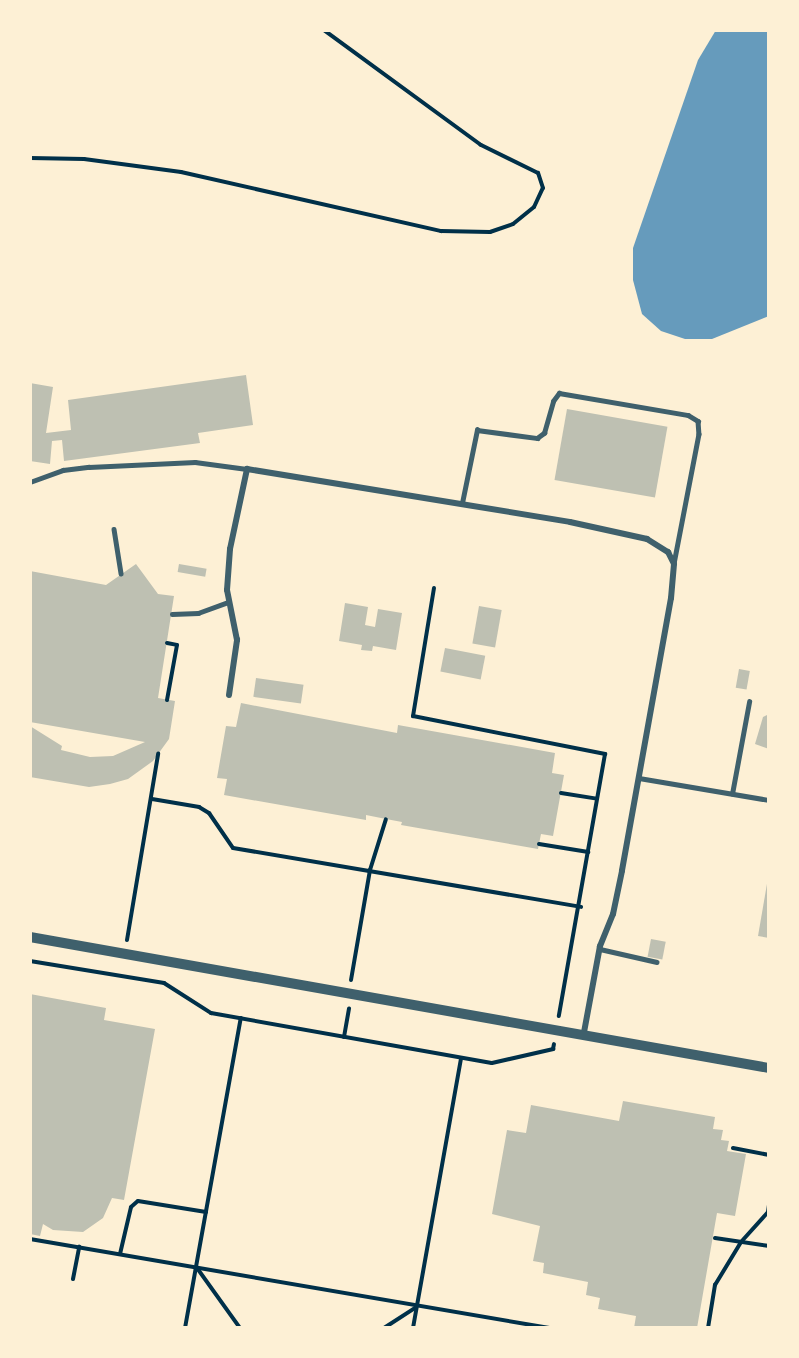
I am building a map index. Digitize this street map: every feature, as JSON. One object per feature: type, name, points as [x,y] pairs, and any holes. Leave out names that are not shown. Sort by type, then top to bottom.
[{"type":"street","points":[[229,695],[237,640],[228,602],[230,549],[247,469],[462,503],[647,539],[668,552],[675,564],[639,778],[613,914],[600,949],[584,1032]]},
{"type":"street","points":[[30,937],[584,1032],[769,1068]]},
{"type":"lane","points":[[462,503],[477,430],[537,438],[544,433],[553,401],[560,393],[688,414],[698,421],[699,434],[675,564]]},
{"type":"lane","points":[[30,482],[63,470],[89,467],[195,462],[247,469]]},
{"type":"lane","points":[[114,529],[114,546],[121,573]]},
{"type":"lane","points":[[172,614],[198,613],[228,602]]},
{"type":"lane","points":[[732,794],[749,702]]},
{"type":"lane","points":[[639,778],[769,800]]},
{"type":"lane","points":[[600,949],[657,962]]},
{"type":"path","points":[[30,158],[84,159],[182,172],[418,228],[452,232],[501,228],[523,218],[534,207],[543,188],[538,173],[480,145],[324,30]]},
{"type":"path","points":[[30,961],[168,984],[211,1013],[462,1058],[492,1063],[553,1049],[580,907],[605,754],[413,716],[434,588]]},
{"type":"path","points":[[167,643],[177,645],[167,700]]},
{"type":"path","points":[[110,975],[124,954],[158,754]]},
{"type":"path","points":[[561,793],[597,799]]},
{"type":"path","points":[[152,799],[199,807],[209,813],[233,848],[580,907]]},
{"type":"path","points":[[344,1037],[349,993],[370,870],[386,819]]},
{"type":"path","points":[[539,844],[588,852]]},
{"type":"path","points":[[185,1328],[241,1018]]},
{"type":"path","points":[[412,1328],[462,1058]]},
{"type":"path","points":[[733,1148],[769,1155]]},
{"type":"path","points":[[120,1254],[131,1207],[138,1201],[206,1212]]},
{"type":"path","points":[[708,1328],[715,1285],[741,1242],[768,1212],[769,1205]]},
{"type":"path","points":[[715,1238],[769,1246]]},
{"type":"path","points":[[30,1239],[549,1328]]},
{"type":"path","points":[[73,1279],[79,1247]]},
{"type":"path","points":[[196,1268],[240,1328]]},
{"type":"path","points":[[384,1328],[416,1307]]},
{"type":"water","points":[[716,30],[769,30],[769,316],[712,339],[685,339],[661,331],[642,314],[633,280],[633,248],[698,60]]},
{"type":"building","points":[[246,375],[253,425],[198,433],[200,443],[64,461],[62,440],[52,441],[50,464],[30,461],[30,383],[53,387],[46,433],[71,430],[68,400]]},
{"type":"building","points":[[567,409],[667,427],[655,498],[554,480]]},
{"type":"building","points":[[136,564],[158,594],[174,596],[158,698],[175,701],[169,739],[153,761],[128,779],[110,784],[89,787],[30,777],[30,726],[62,746],[61,750],[90,757],[113,756],[145,742],[30,722],[30,571],[106,585]]},
{"type":"building","points":[[179,564],[207,569],[205,577],[178,572]]},
{"type":"building","points":[[345,603],[368,607],[365,625],[375,627],[378,609],[402,613],[396,650],[373,646],[372,651],[361,650],[362,645],[339,641]]},
{"type":"building","points":[[479,606],[502,610],[495,647],[472,643]]},
{"type":"building","points":[[445,648],[485,656],[481,679],[440,672]]},
{"type":"building","points":[[739,669],[750,671],[747,690],[736,688]]},
{"type":"building","points":[[256,678],[304,685],[301,703],[253,697]]},
{"type":"building","points":[[241,703],[397,733],[398,725],[555,753],[552,773],[564,775],[553,836],[541,834],[538,849],[401,825],[402,822],[366,815],[366,820],[224,795],[227,779],[217,778],[226,726],[236,727]]},
{"type":"building","points":[[767,715],[769,718],[769,749],[755,744],[763,717]]},
{"type":"building","points":[[769,878],[769,938],[758,936]]},
{"type":"building","points":[[651,939],[666,942],[662,960],[648,957]]},
{"type":"building","points":[[30,994],[106,1008],[104,1020],[155,1029],[124,1200],[112,1198],[103,1218],[83,1232],[53,1230],[43,1224],[40,1236],[30,1234]]},
{"type":"building","points":[[623,1101],[715,1117],[713,1129],[723,1130],[721,1140],[729,1141],[727,1151],[746,1154],[735,1216],[717,1213],[697,1328],[634,1328],[636,1316],[598,1309],[600,1298],[586,1295],[588,1282],[543,1273],[544,1263],[533,1261],[540,1226],[492,1214],[507,1130],[526,1133],[531,1105],[619,1121]]}]
